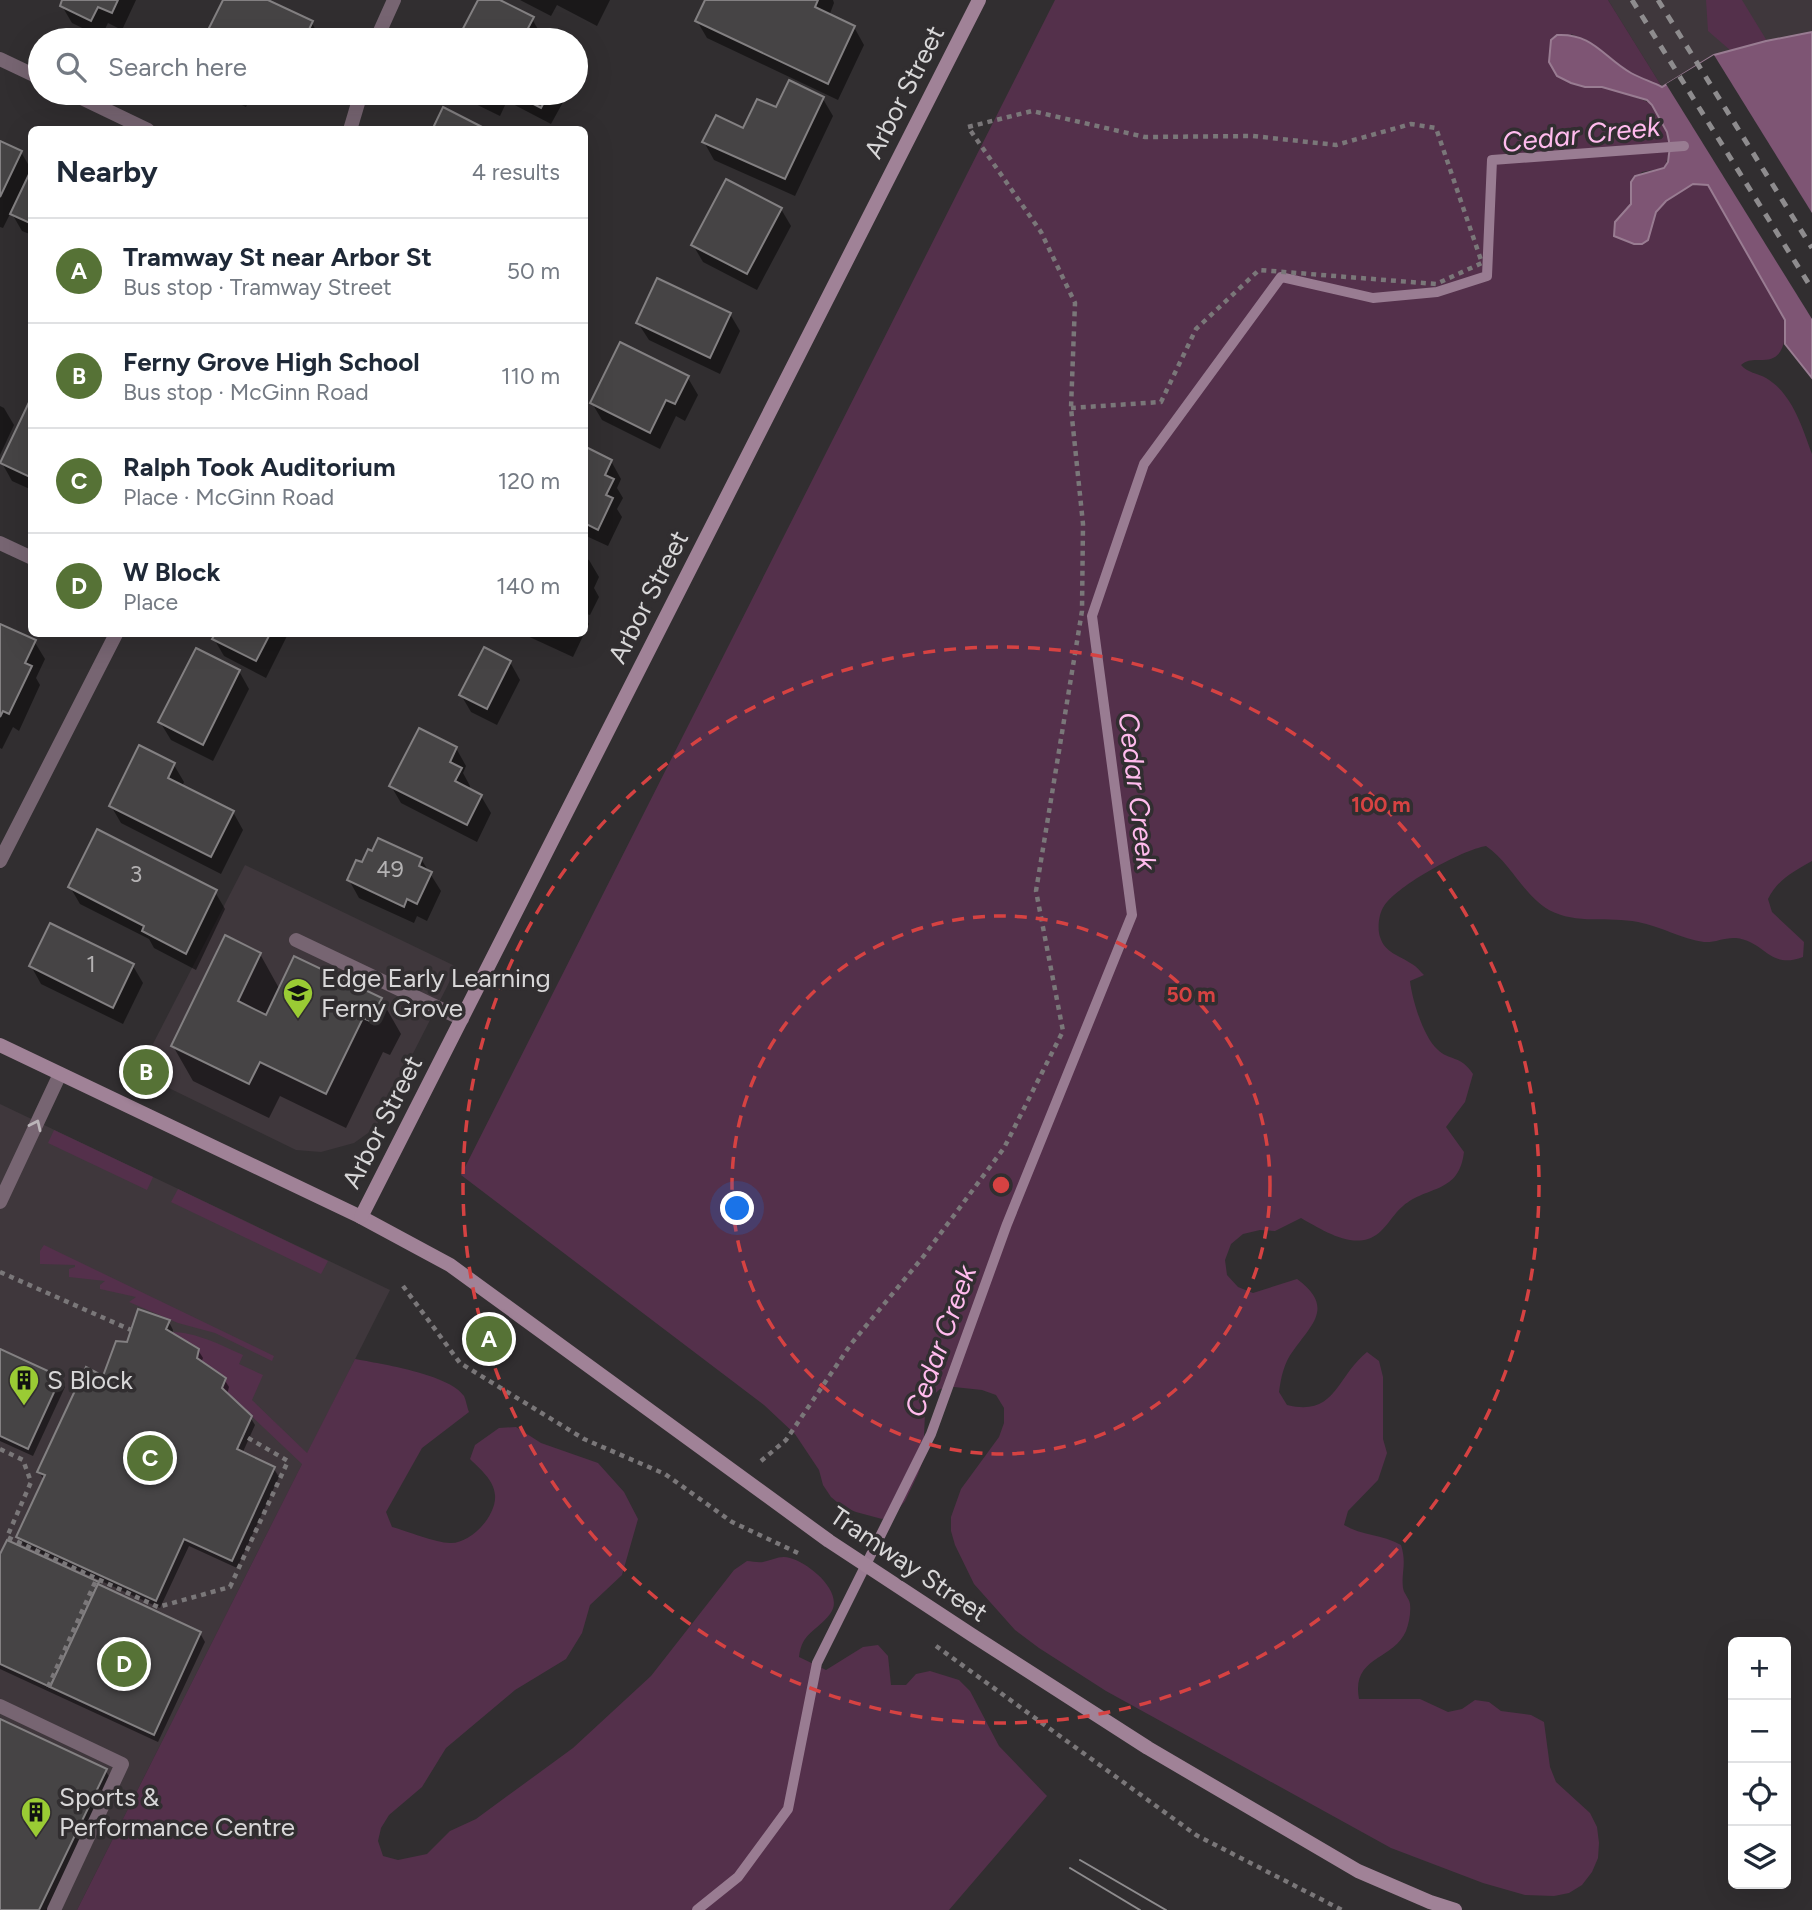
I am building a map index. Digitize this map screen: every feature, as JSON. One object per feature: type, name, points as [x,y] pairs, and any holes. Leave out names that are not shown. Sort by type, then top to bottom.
[{"type":"street","points":[[381,28],[394,0]]},
{"type":"street","name":"Arbor Street","points":[[361,1217],[979,0]]},
{"type":"street","points":[[0,59],[28,72]]},
{"type":"street","points":[[96,105],[140,126]]},
{"type":"street","points":[[351,126],[357,105]]},
{"type":"street","points":[[0,543],[28,556]]},
{"type":"street","points":[[0,861],[114,637]]},
{"type":"street","points":[[296,940],[461,1019]]},
{"type":"street","name":"Tramway Street","points":[[0,1045],[361,1217],[450,1265],[829,1541],[972,1636],[1148,1748],[1358,1871],[1455,1910]]},
{"type":"street","points":[[0,1202],[60,1074]]},
{"type":"street","points":[[0,1706],[122,1764],[54,1910]]},
{"type":"path","points":[[742,1477],[786,1440],[851,1344],[923,1257],[1004,1148],[1063,1031],[1036,891],[1082,611],[1083,524],[1071,408],[1075,303],[1041,232],[968,128],[1032,111],[1145,137],[1253,136],[1336,145],[1411,124],[1436,128],[1482,263],[1436,284],[1259,270],[1196,329],[1161,402],[1071,408]]},
{"type":"path","points":[[0,1272],[131,1330]]},
{"type":"path","points":[[403,1286],[460,1363],[584,1439],[665,1474],[732,1522],[803,1556]]},
{"type":"path","points":[[0,1449],[23,1460],[31,1482],[7,1537],[82,1569],[158,1607],[230,1587],[288,1461],[243,1435]]},
{"type":"path","points":[[48,1687],[97,1578]]},
{"type":"path","points":[[953,1657],[1196,1835],[1342,1910]]},
{"type":"shaded area","points":[[1055,0],[1608,0],[1662,87],[1629,72],[1587,40],[1571,34],[1585,87],[1606,88],[1649,103],[1660,116],[1669,142],[1664,168],[1642,172],[1631,182],[1631,204],[1615,222],[1648,240],[1656,212],[1666,201],[1693,184],[1708,185],[1786,320],[1783,346],[1776,356],[1741,365],[1766,378],[1783,392],[1795,412],[1812,454],[1812,861],[1781,881],[1768,899],[1772,912],[1804,942],[1803,957],[1782,960],[1746,940],[1736,938],[1704,942],[1638,922],[1560,915],[1540,904],[1503,861],[1486,846],[1447,861],[1402,888],[1391,898],[1382,909],[1379,929],[1385,947],[1414,965],[1424,975],[1410,981],[1419,1017],[1432,1043],[1446,1056],[1464,1063],[1473,1074],[1465,1102],[1446,1127],[1464,1152],[1456,1175],[1441,1187],[1403,1206],[1374,1237],[1360,1241],[1342,1238],[1301,1218],[1275,1231],[1260,1230],[1243,1234],[1231,1244],[1225,1260],[1227,1275],[1238,1287],[1253,1293],[1297,1279],[1315,1298],[1317,1307],[1313,1324],[1290,1356],[1282,1376],[1279,1392],[1287,1405],[1303,1407],[1326,1400],[1367,1352],[1379,1361],[1383,1377],[1383,1439],[1387,1453],[1378,1480],[1348,1511],[1344,1525],[1401,1545],[1404,1557],[1403,1588],[1409,1602],[1410,1618],[1400,1641],[1367,1666],[1361,1674],[1358,1685],[1359,1699],[1420,1699],[1448,1712],[1462,1709],[1475,1700],[1489,1702],[1501,1711],[1531,1715],[1544,1722],[1550,1767],[1556,1782],[1590,1813],[1597,1827],[1598,1858],[1582,1885],[1569,1893],[1554,1896],[1525,1895],[1483,1883],[1391,1848],[1106,1691],[1015,1630],[974,1584],[951,1531],[951,1517],[961,1489],[999,1437],[1004,1423],[1004,1408],[996,1395],[982,1390],[954,1387],[940,1389],[929,1399],[925,1413],[923,1460],[918,1474],[905,1501],[896,1512],[882,1519],[843,1507],[831,1497],[823,1485],[819,1470],[795,1434],[764,1405],[461,1175]]},
{"type":"shaded area","points":[[1608,0],[1812,0],[1812,32],[1714,55],[1662,87]]},
{"type":"shaded area","points":[[1706,0],[1742,0],[1767,41],[1812,32],[1730,50],[1708,31]]},
{"type":"shaded area","points":[[1812,32],[1812,378],[1785,344],[1785,320],[1708,185],[1693,184],[1666,201],[1656,212],[1648,240],[1642,244],[1634,244],[1614,236],[1615,222],[1631,204],[1631,182],[1635,176],[1664,168],[1668,162],[1670,146],[1667,132],[1647,100],[1602,87],[1585,87],[1571,83],[1557,76],[1549,62],[1551,40],[1557,35],[1569,35],[1589,42],[1621,67],[1662,87],[1714,55]]},
{"type":"shaded area","name":"Edge Early Learning Ferny Grove","points":[[245,865],[457,967],[375,1128],[354,1143],[321,1152],[296,1150],[138,1073]]},
{"type":"shaded area","points":[[0,1104],[390,1290],[77,1910],[0,1910]]},
{"type":"shaded area","points":[[54,1130],[153,1177],[147,1190],[48,1143]]},
{"type":"shaded area","points":[[178,1189],[328,1261],[321,1274],[171,1202]]},
{"type":"shaded area","points":[[44,1245],[274,1356],[272,1361],[215,1333],[178,1323],[129,1302],[136,1297],[100,1289],[100,1285],[105,1281],[69,1277],[69,1269],[75,1265],[40,1264],[40,1251]]},
{"type":"shaded area","points":[[171,1332],[199,1337],[243,1355],[239,1364],[263,1375],[252,1400],[307,1453],[355,1359],[414,1371],[456,1388],[464,1396],[469,1412],[422,1448],[386,1512],[392,1527],[450,1543],[474,1534],[487,1519],[495,1503],[494,1490],[489,1480],[470,1459],[475,1445],[499,1428],[516,1427],[541,1443],[598,1463],[624,1492],[638,1519],[622,1575],[590,1605],[582,1633],[566,1659],[515,1690],[446,1748],[422,1787],[389,1815],[381,1828],[378,1841],[383,1856],[398,1860],[427,1854],[450,1831],[476,1819],[573,1748],[651,1676],[734,1570],[747,1561],[761,1562],[783,1557],[798,1561],[815,1572],[833,1597],[834,1606],[830,1614],[806,1637],[799,1657],[826,1670],[863,1647],[878,1645],[888,1656],[891,1685],[906,1685],[916,1674],[930,1671],[959,1680],[970,1691],[999,1746],[1047,1796],[949,1910],[77,1910],[302,1464],[222,1388],[225,1378],[197,1358],[199,1349]]},
{"type":"pier","points":[[1714,55],[1812,213],[1812,319],[1666,84]]},
{"type":"building","points":[[62,0],[118,0],[112,13],[98,7],[91,21],[60,6]]},
{"type":"building","points":[[223,0],[268,0],[313,21],[310,28],[209,28]]},
{"type":"building","points":[[478,0],[500,0],[534,17],[528,28],[463,28]]},
{"type":"building","points":[[705,0],[818,0],[815,7],[855,26],[828,84],[695,21]]},
{"type":"building","points":[[789,80],[824,97],[785,179],[702,142],[716,115],[743,128],[757,99],[776,107]]},
{"type":"building","points":[[443,107],[480,126],[434,126]]},
{"type":"building","points":[[0,141],[22,151],[0,197]]},
{"type":"building","points":[[28,176],[28,222],[10,214]]},
{"type":"building","points":[[726,179],[782,208],[747,274],[691,245]]},
{"type":"building","points":[[657,278],[731,313],[710,358],[636,323]]},
{"type":"building","points":[[620,342],[689,376],[675,404],[666,400],[650,433],[590,403]]},
{"type":"building","points":[[28,404],[28,476],[0,463]]},
{"type":"building","points":[[588,448],[612,460],[605,475],[614,479],[606,495],[613,498],[598,530],[588,525]]},
{"type":"building","points":[[0,624],[36,640],[25,663],[32,666],[9,714],[3,711],[0,717]]},
{"type":"building","points":[[213,637],[268,637],[256,661],[212,639]]},
{"type":"building","points":[[484,647],[511,661],[487,709],[459,695]]},
{"type":"building","points":[[196,648],[240,670],[203,745],[158,722]]},
{"type":"building","points":[[419,728],[457,747],[450,762],[462,768],[455,781],[482,795],[467,825],[389,786]]},
{"type":"building","points":[[139,745],[175,763],[168,778],[234,811],[211,857],[109,806]]},
{"type":"building","points":[[97,829],[217,890],[186,954],[142,931],[144,926],[68,887]]},
{"type":"building","points":[[378,838],[422,858],[419,866],[432,872],[417,904],[407,899],[404,907],[347,880],[356,860],[362,862],[368,849],[372,851]]},
{"type":"building","points":[[50,923],[134,964],[113,1008],[29,966]]},
{"type":"building","points":[[225,935],[261,953],[238,1001],[266,1015],[294,956],[382,998],[370,1021],[363,1018],[326,1094],[260,1062],[249,1084],[171,1046]]},
{"type":"building","points":[[138,1309],[170,1320],[166,1329],[199,1349],[197,1358],[226,1378],[222,1388],[252,1416],[237,1449],[275,1467],[232,1561],[184,1539],[156,1601],[16,1537],[45,1475],[37,1472],[86,1367],[103,1376],[116,1341],[127,1342]]},
{"type":"building","name":"S Block","points":[[0,1349],[61,1377],[28,1449],[0,1436]]},
{"type":"building","points":[[7,1540],[99,1582],[50,1687],[0,1664],[0,1554]]},
{"type":"building","points":[[98,1584],[201,1632],[154,1735],[50,1687]]},
{"type":"building","name":"Sports & Performance Centre","points":[[0,1719],[107,1769],[39,1910],[0,1910]]},
{"type":"waterway","name":"Cedar Creek","points":[[697,1910],[738,1877],[788,1809],[817,1663],[931,1434],[1007,1224],[1132,915],[1092,616],[1144,464],[1281,277],[1373,298],[1437,292],[1487,276],[1492,160],[1684,146]]},
{"type":"tram line","points":[[1080,1860],[1166,1910]]},
{"type":"tram line","points":[[1070,1868],[1140,1910]]},
{"type":"railway","points":[[1632,0],[1812,289]]},
{"type":"railway","points":[[1658,0],[1812,248]]},
{"type":"place","name":"Edge Early Learning Ferny Grove","points":[[298,1020]]},
{"type":"place","name":"Ferny Grove High School","points":[[146,1072]]},
{"type":"place","name":"Tramway St near Arbor St","points":[[489,1339]]},
{"type":"place","name":"S Block","points":[[24,1407]]},
{"type":"place","name":"Ralph Took Auditorium","points":[[150,1458]]},
{"type":"place","name":"W Block","points":[[124,1664]]},
{"type":"place","name":"Sports & Performance Centre","points":[[36,1839]]}]
